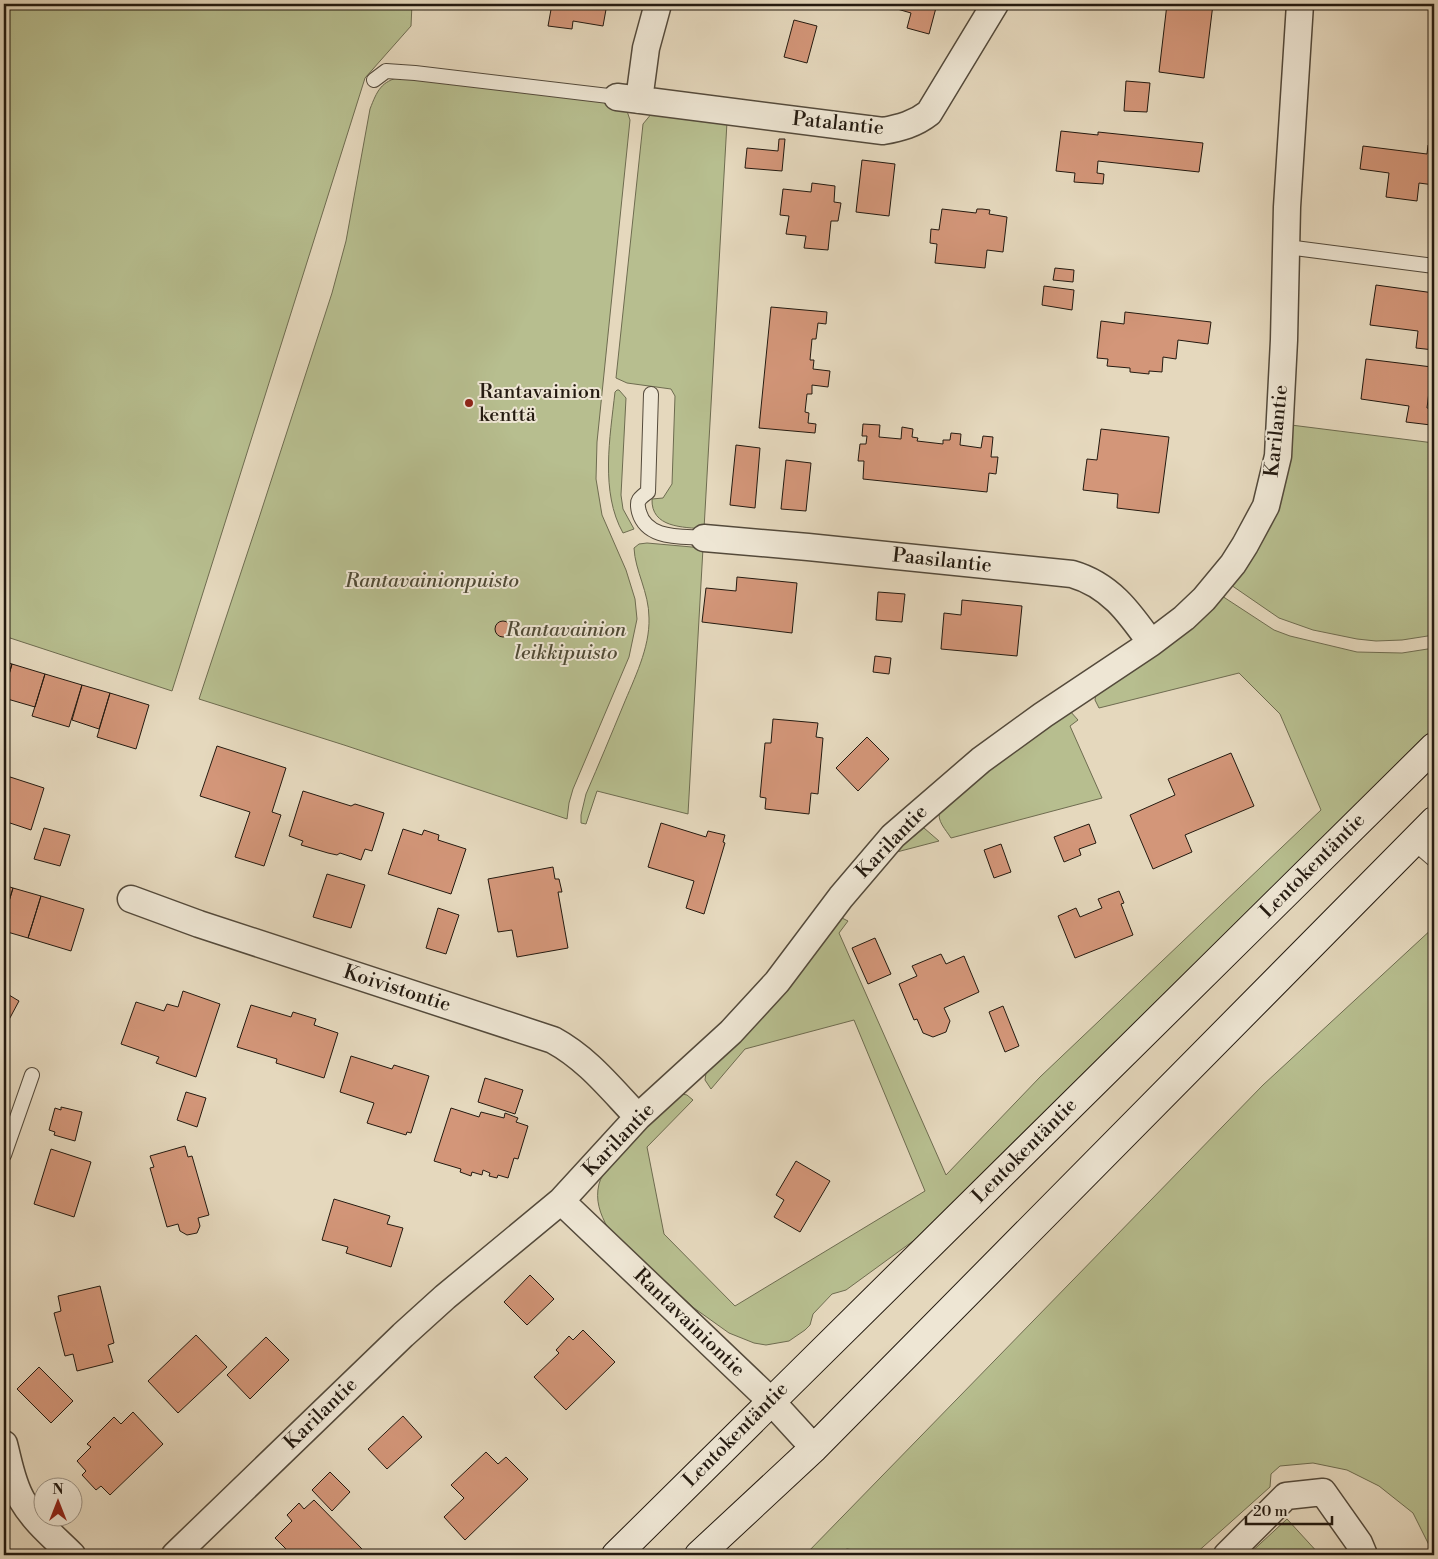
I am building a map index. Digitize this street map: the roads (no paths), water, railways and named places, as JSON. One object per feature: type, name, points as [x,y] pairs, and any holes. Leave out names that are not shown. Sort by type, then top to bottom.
[{"type":"main road","name":"Lentokentäntie","points":[[616,1555],[1434,747]]},
{"type":"main road","points":[[699,1555],[814,1448],[1434,821]]},
{"type":"street","points":[[628,98],[646,48],[658,4]]},
{"type":"street","name":"Patalantie","points":[[628,98],[883,131],[900,128],[919,120],[928,113],[996,4]]},
{"type":"street","name":"Karilantie","points":[[175,1555],[403,1335],[445,1297],[561,1201],[638,1117],[685,1076],[777,982],[841,897],[893,836],[981,760],[1043,715],[1151,643],[1184,618],[1204,599],[1237,558],[1266,506],[1278,456],[1287,207],[1300,4]]},
{"type":"street","name":"Paasilantie","points":[[704,538],[1072,574],[1097,583],[1110,594],[1130,614],[1151,643]]},
{"type":"street","name":"Koivistontie","points":[[131,899],[199,924],[553,1040],[566,1047],[596,1071],[638,1117]]},
{"type":"street","name":"Rantavainiontie","points":[[561,1201],[771,1401],[814,1448]]},
{"type":"street","points":[[4,1444],[13,1480],[22,1500],[36,1519],[72,1555]]},
{"type":"street","points":[[1227,1555],[1286,1496],[1323,1492],[1359,1544],[1364,1555]]},
{"type":"lane","points":[[374,80],[386,71],[628,98]]},
{"type":"lane","points":[[1286,247],[1434,266]]},
{"type":"lane","points":[[651,394],[648,492],[639,500],[638,506],[641,517],[653,531],[664,535],[704,538]]},
{"type":"lane","points":[[1413,842],[1434,860]]},
{"type":"lane","points":[[4,1155],[32,1075]]},
{"type":"place","name":"Rantavainion kenttä","points":[[469,403]]},
{"type":"park label","name":"Rantavainionpuisto","points":[[432,581]]},
{"type":"park label","name":"Rantavainion leikkipuisto","points":[[566,642]]}]
